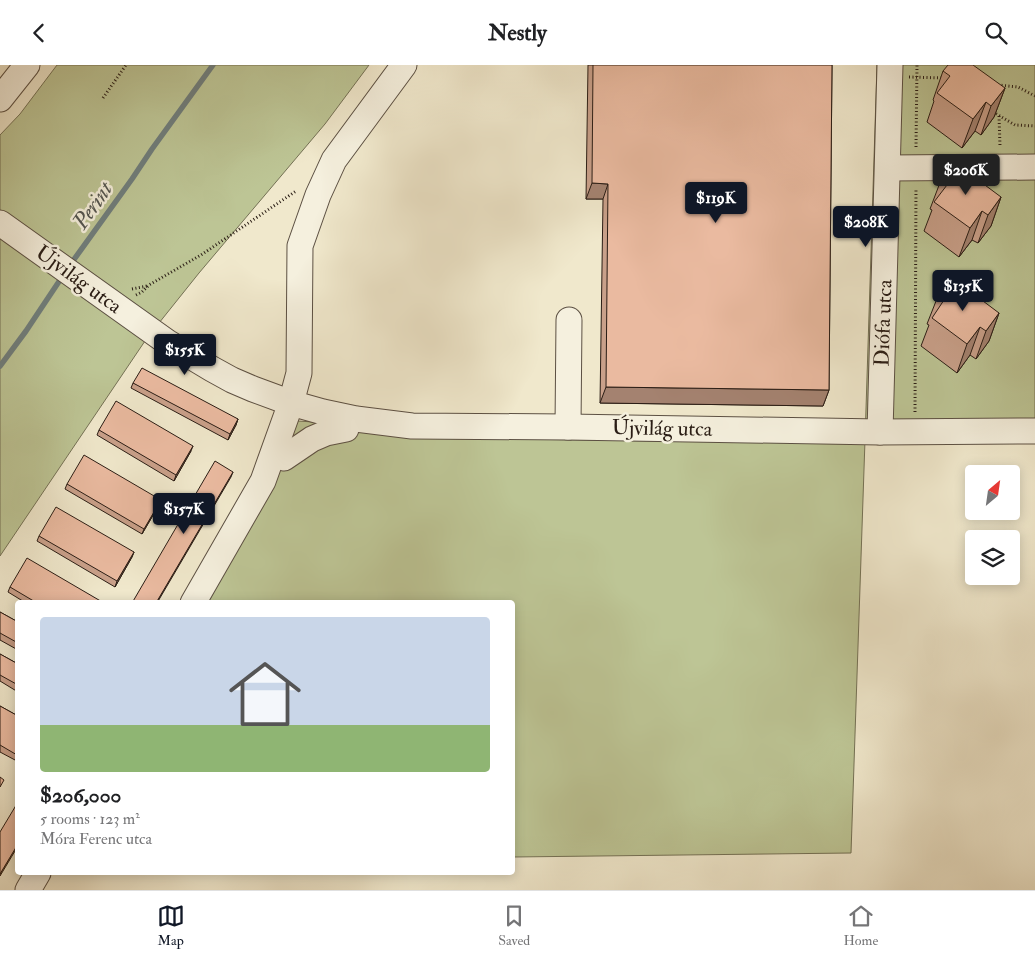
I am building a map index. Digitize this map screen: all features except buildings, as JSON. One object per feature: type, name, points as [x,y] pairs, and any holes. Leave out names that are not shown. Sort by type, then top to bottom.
[{"type":"street","points":[[0,99],[28,65]]},
{"type":"street","points":[[195,600],[263,481],[291,403],[299,373],[300,246],[318,195],[334,160],[404,65]]},
{"type":"street","name":"Diófa utca","points":[[880,431],[890,71]]},
{"type":"street","points":[[888,168],[1035,167]]},
{"type":"street","name":"Újvilág utca","points":[[0,223],[167,342],[212,369],[246,386],[291,403],[356,419],[412,426],[914,432],[1035,431]]},
{"type":"street","points":[[568,427],[569,320]]},
{"type":"street","points":[[284,458],[312,439],[326,433],[346,429]]},
{"type":"street","points":[[28,890],[37,875]]},
{"type":"path","points":[[103,98],[126,65]]},
{"type":"path","points":[[914,432],[916,65]]},
{"type":"path","points":[[890,71],[916,77],[944,79]]},
{"type":"path","points":[[989,83],[1018,87],[1035,96]]},
{"type":"path","points":[[991,111],[998,117],[1015,125],[1035,126]]},
{"type":"path","points":[[998,117],[1001,154]]},
{"type":"path","points":[[132,297],[201,255],[296,191]]},
{"type":"green space","points":[[57,65],[369,65],[325,124],[199,273],[147,338],[0,556],[0,135],[20,114]]},
{"type":"green space","points":[[877,65],[1035,65],[1035,439],[865,440]]},
{"type":"green space","points":[[297,421],[331,423],[444,438],[660,441],[865,440],[851,853],[515,857],[515,600],[195,600]]},
{"type":"waterway","name":"Perint","points":[[70,265],[213,65]]},
{"type":"waterway","name":"Perint","points":[[0,366],[64,274]]}]
